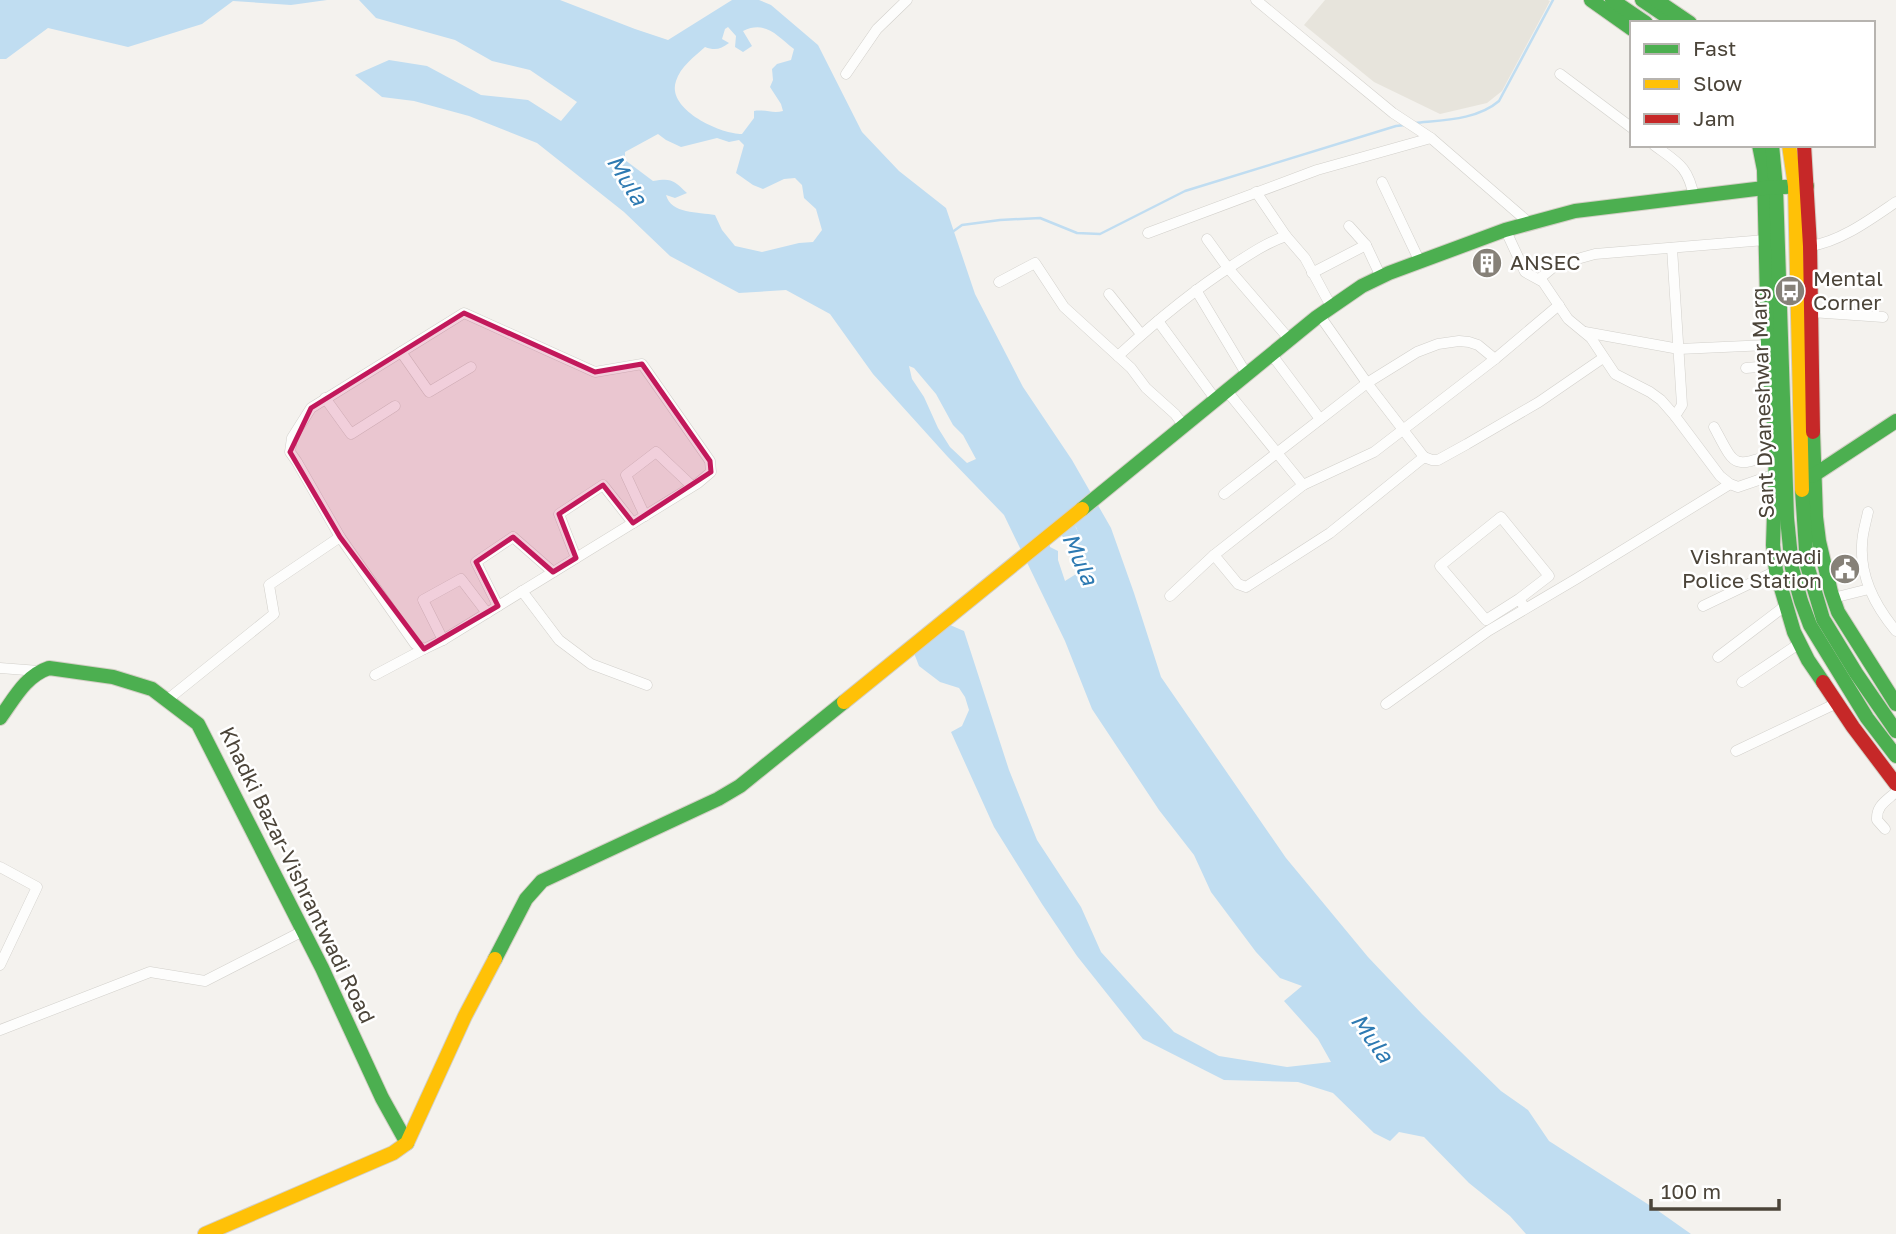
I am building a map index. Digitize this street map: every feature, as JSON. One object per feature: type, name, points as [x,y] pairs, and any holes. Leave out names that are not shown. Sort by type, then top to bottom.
[{"type":"street","points":[[846,74],[877,29],[907,0]]},
{"type":"street","points":[[1256,0],[1393,113],[1431,138],[1527,222]]},
{"type":"street","points":[[1591,0],[1630,28]]},
{"type":"street","points":[[1612,0],[1643,21]]},
{"type":"street","points":[[1642,0],[1673,21]]},
{"type":"street","points":[[1656,0],[1687,21]]},
{"type":"street","points":[[1560,74],[1630,126]]},
{"type":"street","points":[[1148,233],[1317,170],[1431,138]]},
{"type":"street","points":[[1657,147],[1683,167],[1694,197]]},
{"type":"street","points":[[1759,147],[1770,188],[1765,240],[1768,345],[1776,453],[1781,476],[1773,545],[1776,571],[1785,606],[1800,643],[1837,703],[1896,783]]},
{"type":"street","name":"Sant Dyaneshwar Marg","points":[[1772,147],[1770,188],[1781,476],[1792,568],[1810,625],[1867,718],[1896,756]]},
{"type":"street","name":"Sant Dyaneshwar Marg","points":[[1790,147],[1801,186],[1808,476],[1802,517],[1807,565],[1823,619],[1896,731]]},
{"type":"street","points":[[1804,147],[1801,186],[1810,246],[1811,312],[1808,476],[1819,541],[1838,612],[1891,686],[1896,704]]},
{"type":"street","points":[[1382,182],[1420,262]]},
{"type":"street","points":[[205,1234],[393,1153],[407,1143],[465,1016],[526,899],[535,888],[550,876],[718,799],[740,786],[1107,487],[1290,340],[1361,287],[1527,222],[1575,211],[1801,186]]},
{"type":"street","points":[[1256,192],[1286,236],[1305,258],[1326,312],[1367,383],[1424,457],[1438,460],[1457,450],[1539,402],[1603,358]]},
{"type":"street","points":[[1810,246],[1824,244],[1842,236],[1896,202]]},
{"type":"street","points":[[1349,226],[1366,245],[1381,277]]},
{"type":"street","points":[[1505,229],[1521,268],[1539,279],[1568,319],[1591,338],[1615,374],[1655,395],[1675,416],[1720,477],[1730,484],[1738,487],[1781,476],[1808,476],[1896,421]]},
{"type":"street","points":[[1118,356],[1196,290],[1268,243],[1286,236]]},
{"type":"street","points":[[1206,239],[1290,340]]},
{"type":"street","points":[[1539,279],[1556,265],[1595,254],[1765,240]]},
{"type":"street","points":[[1312,273],[1366,245]]},
{"type":"street","points":[[1672,248],[1682,405],[1675,416]]},
{"type":"street","points":[[999,282],[1035,263],[1064,307],[1118,356],[1184,426]]},
{"type":"street","points":[[1196,290],[1247,375]]},
{"type":"street","points":[[1109,294],[1141,334]]},
{"type":"street","points":[[1170,596],[1214,555],[1303,485],[1374,452],[1496,359],[1559,305]]},
{"type":"street","points":[[1811,312],[1883,317]]},
{"type":"street","points":[[375,675],[443,640],[645,516],[711,472],[710,461],[642,364],[595,372],[464,313],[326,398],[311,408],[301,421],[292,438],[290,452],[340,537],[415,644],[424,649]]},
{"type":"street","points":[[1158,321],[1303,485]]},
{"type":"street","points":[[1583,331],[1679,348],[1768,345]]},
{"type":"street","points":[[1224,494],[1367,383],[1417,352],[1438,344],[1459,341],[1478,345],[1496,359]]},
{"type":"street","points":[[401,352],[429,392],[471,367]]},
{"type":"street","points":[[1272,355],[1320,419]]},
{"type":"street","points":[[1746,368],[1770,366]]},
{"type":"street","points":[[326,398],[351,434],[396,406]]},
{"type":"street","points":[[1714,427],[1735,461],[1745,464],[1776,453]]},
{"type":"street","points":[[645,516],[626,475],[656,452],[692,486]]},
{"type":"street","points":[[1214,555],[1238,584],[1246,587],[1330,533],[1424,457]]},
{"type":"street","points":[[1385,704],[1488,631],[1730,484]]},
{"type":"street","points":[[576,558],[559,514],[603,485],[633,523]]},
{"type":"street","points":[[1868,512],[1862,545],[1864,568],[1869,589],[1896,631]]},
{"type":"street","points":[[1501,517],[1549,576],[1518,599],[1486,620],[1440,566],[1501,517]]},
{"type":"street","points":[[167,700],[274,614],[268,586],[340,537]]},
{"type":"street","points":[[498,606],[476,562],[513,537],[553,572]]},
{"type":"street","points":[[1703,606],[1776,571]]},
{"type":"street","points":[[443,640],[423,600],[461,579],[487,613]]},
{"type":"street","points":[[1833,598],[1869,589]]},
{"type":"street","points":[[522,591],[559,640],[591,664],[647,685]]},
{"type":"street","points":[[1518,599],[1525,608]]},
{"type":"street","points":[[1717,657],[1785,606]]},
{"type":"street","points":[[1742,681],[1800,643]]},
{"type":"street","points":[[0,668],[39,671]]},
{"type":"street","name":"Khadki Bazar-Vishrantwadi Road","points":[[39,671],[49,668],[113,677],[152,689],[198,724],[303,930],[382,1098],[407,1143]]},
{"type":"street","points":[[0,718],[27,682],[39,671]]},
{"type":"street","points":[[1736,751],[1837,703]]},
{"type":"street","points":[[1885,829],[1877,820],[1877,812],[1896,792]]},
{"type":"street","points":[[0,866],[37,887],[0,965]]},
{"type":"street","points":[[0,1030],[150,972],[205,981],[303,930]]},
{"type":"highlighted area","points":[[464,313],[595,372],[642,364],[710,461],[711,472],[633,523],[603,485],[559,514],[576,558],[553,572],[513,537],[476,562],[498,606],[424,649],[340,537],[290,452],[311,408]]},
{"type":"shaded area","points":[[1325,0],[1550,1],[1502,91],[1487,103],[1440,114],[1374,82],[1304,25]]},
{"type":"water","points":[[0,0],[327,0],[291,5],[233,1],[202,24],[128,47],[48,28],[6,59],[0,59]]},
{"type":"water","points":[[359,0],[560,0],[668,40],[732,0],[759,0],[771,5],[818,45],[862,132],[899,171],[946,208],[975,294],[1023,387],[1072,460],[1111,528],[1161,677],[1286,858],[1368,957],[1501,1091],[1528,1110],[1549,1141],[1691,1234],[1526,1234],[1510,1216],[1469,1183],[1424,1137],[1399,1132],[1390,1141],[1374,1133],[1333,1093],[1298,1082],[1224,1080],[1143,1039],[1077,956],[994,827],[951,732],[962,726],[969,710],[965,697],[959,688],[940,682],[919,666],[912,648],[943,622],[964,631],[1009,770],[1037,840],[1081,907],[1101,952],[1174,1032],[1219,1056],[1287,1067],[1331,1062],[1318,1039],[1284,1001],[1302,986],[1280,978],[1256,952],[1211,892],[1194,855],[1159,810],[1092,709],[1065,641],[1004,515],[873,374],[830,314],[786,290],[739,293],[670,256],[624,212],[537,143],[469,116],[414,101],[382,97],[355,75],[389,60],[427,66],[481,95],[528,100],[561,121],[577,102],[530,70],[492,61],[455,40],[376,18]],"holes":[[[728,27],[736,36],[735,47],[743,52],[752,46],[743,31],[758,27],[771,31],[794,49],[791,60],[777,64],[772,69],[773,80],[770,87],[783,111],[754,111],[754,118],[742,134],[721,130],[697,118],[679,101],[675,91],[676,81],[688,62],[705,47],[718,49],[729,43],[722,39]],[[658,134],[681,147],[717,138],[729,142],[739,140],[744,145],[736,173],[763,189],[784,179],[795,178],[802,185],[804,198],[816,209],[822,230],[813,242],[762,252],[735,246],[722,230],[715,215],[686,211],[673,206],[666,195],[675,198],[687,193],[672,181],[653,181],[625,160],[625,152]],[[909,366],[914,368],[936,394],[976,459],[967,463],[950,447],[912,379]],[[1062,520],[1076,527],[1087,553],[1084,569],[1065,581],[1058,551],[1050,547],[1048,534]]]},
{"type":"waterway","points":[[1415,123],[1470,116],[1499,101],[1553,0]]},
{"type":"waterway","points":[[951,233],[962,225],[1040,218],[1077,233],[1100,234],[1185,191],[1405,125]]},
{"type":"waterway","name":"Mula","points":[[1057,510],[1089,568],[1092,581]]},
{"type":"traffic: fast","points":[[1591,0],[1630,28]]},
{"type":"traffic: fast","points":[[1612,0],[1643,21]]},
{"type":"traffic: fast","points":[[1642,0],[1673,21]]},
{"type":"traffic: fast","points":[[1656,0],[1687,21]]},
{"type":"traffic: fast","points":[[1759,147],[1764,170],[1768,345],[1776,453],[1773,545],[1776,571],[1794,632],[1823,682]]},
{"type":"traffic: fast","points":[[1772,147],[1776,188],[1787,518],[1792,568],[1810,625],[1867,718],[1896,756]]},
{"type":"traffic: fast","points":[[1082,509],[1317,317],[1362,286],[1389,273],[1505,230],[1575,211],[1764,188],[1807,186]]},
{"type":"traffic: fast","points":[[1808,476],[1814,475],[1896,421]]},
{"type":"traffic: fast","points":[[1813,432],[1816,517],[1831,592],[1838,612],[1896,704]]},
{"type":"traffic: fast","points":[[1802,490],[1807,565],[1823,619],[1896,731]]},
{"type":"traffic: fast","points":[[0,718],[27,682],[49,668],[113,677],[152,689],[198,724],[322,968],[382,1098],[407,1143]]},
{"type":"traffic: fast","points":[[495,959],[526,899],[542,881],[718,799],[740,786],[844,702]]},
{"type":"traffic: slow","points":[[1789,147],[1795,186],[1802,490]]},
{"type":"traffic: slow","points":[[844,702],[1082,509]]},
{"type":"traffic: slow","points":[[205,1234],[393,1153],[407,1143],[465,1016],[495,959]]},
{"type":"traffic: jam","points":[[1804,147],[1810,246],[1813,432]]},
{"type":"traffic: jam","points":[[1823,682],[1896,784]]},
{"type":"place","name":"ANSEC","points":[[1487,263]]},
{"type":"place","name":"Mental Corner","points":[[1790,291]]},
{"type":"place","name":"Vishrantwadi Police Station","points":[[1845,569]]}]
